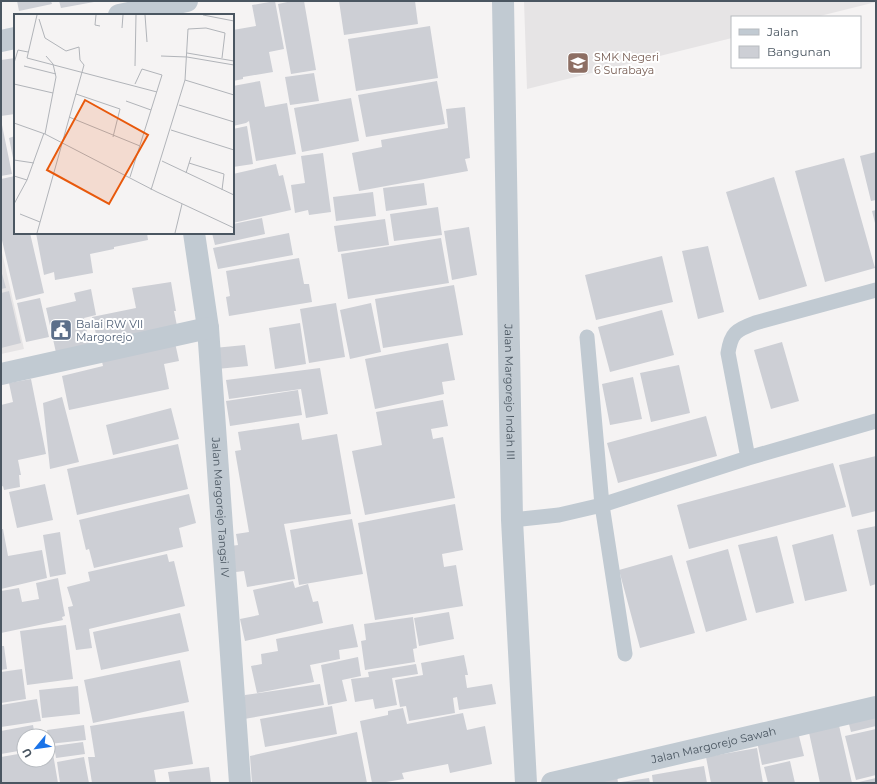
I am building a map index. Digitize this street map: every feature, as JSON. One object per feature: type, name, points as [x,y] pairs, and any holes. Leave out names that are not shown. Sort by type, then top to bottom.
[{"type":"street","points":[[127,14],[152,11],[187,1]]},
{"type":"street","name":"Jalan Margorejo Indah III","points":[[503,1],[512,520],[526,783]]},
{"type":"street","points":[[1,41],[14,38]]},
{"type":"street","name":"Jalan Margorejo Tangsi IV","points":[[194,234],[208,328],[240,783]]},
{"type":"street","points":[[1,374],[208,328]]},
{"type":"street","name":"Jalan Margorejo Sawah","points":[[552,783],[876,707]]},
{"type":"lane","points":[[748,458],[728,353],[730,341],[736,332],[755,323],[876,290]]},
{"type":"lane","points":[[587,337],[602,506],[625,654]]},
{"type":"lane","points":[[512,520],[559,515],[602,506],[748,458],[876,421]]},
{"type":"shaded area","name":"SMK Negeri 6 Surabaya","points":[[524,1],[876,1],[820,16],[731,16],[731,38],[527,89]]},
{"type":"shaded area","points":[[1,248],[24,349],[1,354]]},
{"type":"building","points":[[17,1],[51,1],[52,4],[19,11]]},
{"type":"building","points":[[59,1],[94,1],[94,2],[61,8]]},
{"type":"building","points":[[275,1],[284,49],[269,52],[273,72],[243,77],[243,79],[234,81],[234,30],[256,26],[252,5]]},
{"type":"building","points":[[292,1],[304,1],[316,70],[291,74],[278,4]]},
{"type":"building","points":[[339,1],[415,1],[418,24],[344,35]]},
{"type":"building","points":[[430,26],[438,78],[356,91],[348,39]]},
{"type":"building","points":[[14,58],[14,114],[1,116],[1,60]]},
{"type":"building","points":[[314,73],[319,101],[290,105],[285,77]]},
{"type":"building","points":[[260,81],[265,107],[287,103],[296,154],[256,161],[249,121],[234,126],[234,86]]},
{"type":"building","points":[[437,81],[445,124],[366,137],[358,95]]},
{"type":"building","points":[[351,98],[359,141],[302,152],[294,108]]},
{"type":"building","points":[[465,107],[470,158],[465,159],[468,171],[359,191],[352,153],[382,147],[381,140],[448,128],[446,109]]},
{"type":"building","points":[[1,125],[12,174],[1,176]]},
{"type":"building","points":[[247,126],[253,164],[234,167],[234,129]]},
{"type":"building","points":[[14,136],[14,163],[9,138]]},
{"type":"building","points":[[876,152],[876,200],[871,201],[860,156]]},
{"type":"building","points":[[323,153],[331,212],[309,215],[308,210],[295,213],[291,185],[305,183],[301,156]]},
{"type":"building","points":[[844,158],[875,268],[825,282],[795,171]]},
{"type":"building","points":[[276,164],[279,176],[283,175],[291,210],[234,223],[234,174]]},
{"type":"building","points":[[14,176],[14,234],[30,234],[44,293],[16,300],[1,236],[1,179]]},
{"type":"building","points":[[774,177],[807,286],[759,300],[726,192]]},
{"type":"building","points":[[424,183],[427,205],[386,211],[383,188]]},
{"type":"building","points":[[373,192],[376,216],[336,221],[333,197]]},
{"type":"building","points":[[438,207],[442,235],[394,241],[390,214]]},
{"type":"building","points":[[876,210],[876,223],[875,223],[872,211]]},
{"type":"building","points":[[262,218],[265,234],[215,245],[212,234],[234,234],[234,224]]},
{"type":"building","points":[[385,219],[389,245],[338,252],[334,226]]},
{"type":"building","points":[[469,227],[477,275],[452,280],[444,231]]},
{"type":"building","points":[[289,233],[293,255],[218,269],[213,248]]},
{"type":"building","points":[[36,234],[147,234],[148,240],[90,254],[93,273],[55,280],[54,272],[44,275]]},
{"type":"building","points":[[441,238],[449,283],[348,299],[341,254]]},
{"type":"building","points":[[708,246],[724,312],[698,319],[682,251]]},
{"type":"building","points":[[662,256],[673,302],[596,320],[585,275]]},
{"type":"building","points":[[299,258],[304,284],[309,284],[312,302],[229,316],[226,297],[230,296],[226,271]]},
{"type":"building","points":[[1,270],[6,288],[1,289]]},
{"type":"building","points":[[171,282],[178,331],[99,347],[92,317],[136,308],[132,288]]},
{"type":"building","points":[[454,285],[463,335],[383,348],[375,299]]},
{"type":"building","points":[[91,289],[96,315],[84,318],[91,350],[57,357],[46,308],[76,301],[74,293]]},
{"type":"building","points":[[9,291],[21,343],[1,348],[1,293]]},
{"type":"building","points":[[40,298],[49,337],[26,342],[17,303]]},
{"type":"building","points":[[336,303],[345,357],[309,363],[300,309]]},
{"type":"building","points":[[371,303],[381,352],[350,359],[340,310]]},
{"type":"building","points":[[662,310],[674,355],[610,372],[598,327]]},
{"type":"building","points":[[300,323],[306,364],[275,369],[269,328]]},
{"type":"building","points":[[174,338],[179,361],[164,364],[169,389],[69,410],[62,376],[103,366],[100,353]]},
{"type":"building","points":[[782,342],[799,401],[771,409],[754,350]]},
{"type":"building","points":[[448,343],[455,380],[442,382],[444,394],[375,409],[365,359]]},
{"type":"building","points":[[245,345],[248,366],[217,369],[214,348]]},
{"type":"building","points":[[679,365],[690,413],[651,422],[640,373]]},
{"type":"building","points":[[320,368],[328,414],[306,418],[301,389],[229,399],[226,380]]},
{"type":"building","points":[[633,377],[642,419],[610,425],[602,384]]},
{"type":"building","points":[[31,379],[46,454],[18,460],[21,475],[19,475],[20,487],[4,490],[3,486],[1,487],[1,405],[13,402],[9,383]]},
{"type":"building","points":[[298,390],[302,415],[230,426],[226,401]]},
{"type":"building","points":[[62,397],[79,462],[50,469],[43,403]]},
{"type":"building","points":[[443,400],[448,426],[431,429],[433,439],[443,437],[455,498],[365,515],[352,451],[382,445],[376,412]]},
{"type":"building","points":[[171,408],[179,439],[113,455],[106,425]]},
{"type":"building","points":[[706,416],[717,456],[618,483],[607,443]]},
{"type":"building","points":[[299,423],[302,440],[337,434],[351,514],[284,524],[295,579],[247,587],[244,571],[236,572],[231,546],[238,545],[236,534],[249,532],[235,451],[241,450],[238,432]]},
{"type":"building","points":[[178,444],[188,489],[77,515],[67,469]]},
{"type":"building","points":[[876,456],[876,511],[852,517],[839,465]]},
{"type":"building","points":[[833,463],[846,507],[689,549],[677,505]]},
{"type":"building","points":[[45,484],[53,520],[17,528],[9,492]]},
{"type":"building","points":[[189,494],[196,523],[179,528],[183,547],[94,568],[89,549],[86,550],[79,520]]},
{"type":"building","points":[[455,504],[463,550],[442,554],[444,567],[456,565],[463,606],[375,620],[358,523]]},
{"type":"building","points":[[352,519],[363,574],[299,585],[290,530]]},
{"type":"building","points":[[876,526],[876,584],[870,586],[857,530]]},
{"type":"building","points":[[1,529],[3,529],[8,556],[42,550],[47,578],[1,589]]},
{"type":"building","points":[[60,532],[66,574],[50,577],[43,535]]},
{"type":"building","points":[[833,534],[847,591],[805,601],[792,545]]},
{"type":"building","points":[[777,536],[794,603],[756,613],[738,545]]},
{"type":"building","points":[[728,549],[747,620],[706,632],[686,561]]},
{"type":"building","points":[[167,554],[169,562],[174,561],[185,606],[89,629],[92,648],[76,650],[68,607],[73,606],[67,587],[90,581],[88,572]]},
{"type":"building","points":[[672,555],[695,633],[640,648],[619,570]]},
{"type":"building","points":[[58,578],[65,616],[62,617],[63,620],[1,633],[1,591],[19,588],[22,602],[39,599],[36,583]]},
{"type":"building","points":[[293,581],[295,588],[308,584],[313,602],[318,601],[323,623],[245,641],[240,619],[259,615],[253,590]]},
{"type":"building","points":[[449,612],[454,639],[419,646],[414,618]]},
{"type":"building","points":[[180,613],[189,651],[101,670],[93,632]]},
{"type":"building","points":[[413,617],[417,648],[413,649],[415,662],[365,670],[361,641],[366,640],[364,624]]},
{"type":"building","points":[[353,624],[358,647],[339,650],[340,659],[310,665],[314,682],[257,693],[251,666],[262,664],[261,654],[278,651],[276,639]]},
{"type":"building","points":[[66,625],[73,679],[27,685],[20,631]]},
{"type":"building","points":[[1,646],[4,646],[7,669],[1,670]]},
{"type":"building","points":[[464,655],[468,675],[465,675],[467,688],[492,684],[496,704],[459,710],[457,697],[453,698],[455,713],[409,721],[406,706],[400,707],[395,680],[423,675],[421,663]]},
{"type":"building","points":[[358,657],[361,676],[342,680],[347,701],[328,705],[321,665]]},
{"type":"building","points":[[180,660],[189,702],[93,723],[84,680]]},
{"type":"building","points":[[416,664],[418,674],[392,678],[397,705],[375,709],[373,699],[355,702],[351,679],[369,677],[368,672]]},
{"type":"building","points":[[22,669],[26,699],[1,703],[1,672]]},
{"type":"building","points":[[320,684],[324,705],[244,719],[245,695]]},
{"type":"building","points":[[78,686],[80,714],[42,718],[39,690]]},
{"type":"building","points":[[37,699],[41,721],[1,727],[1,705]]},
{"type":"building","points":[[332,706],[337,734],[265,747],[260,719]]},
{"type":"building","points":[[403,708],[407,724],[463,713],[467,730],[485,726],[492,764],[450,773],[448,764],[402,773],[404,779],[372,783],[360,721],[388,715],[388,711]]},
{"type":"building","points":[[876,709],[876,726],[851,732],[847,716]]},
{"type":"building","points":[[184,711],[193,764],[154,770],[156,782],[92,783],[88,757],[95,757],[90,726]]},
{"type":"building","points":[[838,721],[852,783],[820,783],[808,728]]},
{"type":"building","points":[[33,725],[34,728],[17,728]]},
{"type":"building","points":[[84,725],[86,740],[56,743],[56,729]]},
{"type":"building","points":[[16,728],[16,751],[1,754],[1,731]]},
{"type":"building","points":[[797,728],[804,756],[762,765],[756,737]]},
{"type":"building","points":[[876,729],[876,775],[856,780],[845,736]]},
{"type":"building","points":[[357,732],[367,783],[252,783],[250,756]]},
{"type":"building","points":[[83,742],[85,754],[56,758],[56,746]]},
{"type":"building","points":[[757,748],[763,783],[711,783],[706,757]]},
{"type":"building","points":[[16,754],[16,768],[55,768],[58,783],[1,783],[1,757]]},
{"type":"building","points":[[84,757],[89,783],[60,783],[57,762]]},
{"type":"building","points":[[790,761],[795,783],[768,783],[764,767]]},
{"type":"building","points":[[704,766],[707,783],[653,783],[652,775]]},
{"type":"building","points":[[209,767],[211,783],[170,783],[168,772]]},
{"type":"building","points":[[617,775],[618,783],[588,783]]},
{"type":"building","points":[[649,778],[650,783],[621,783],[621,782]]},
{"type":"building","points":[[876,778],[876,783],[859,783],[859,782]]},
{"type":"place","name":"SMK Negeri 6 Surabaya","points":[[578,63]]},
{"type":"place","name":"Balai RW VII Margorejo","points":[[61,330]]}]
